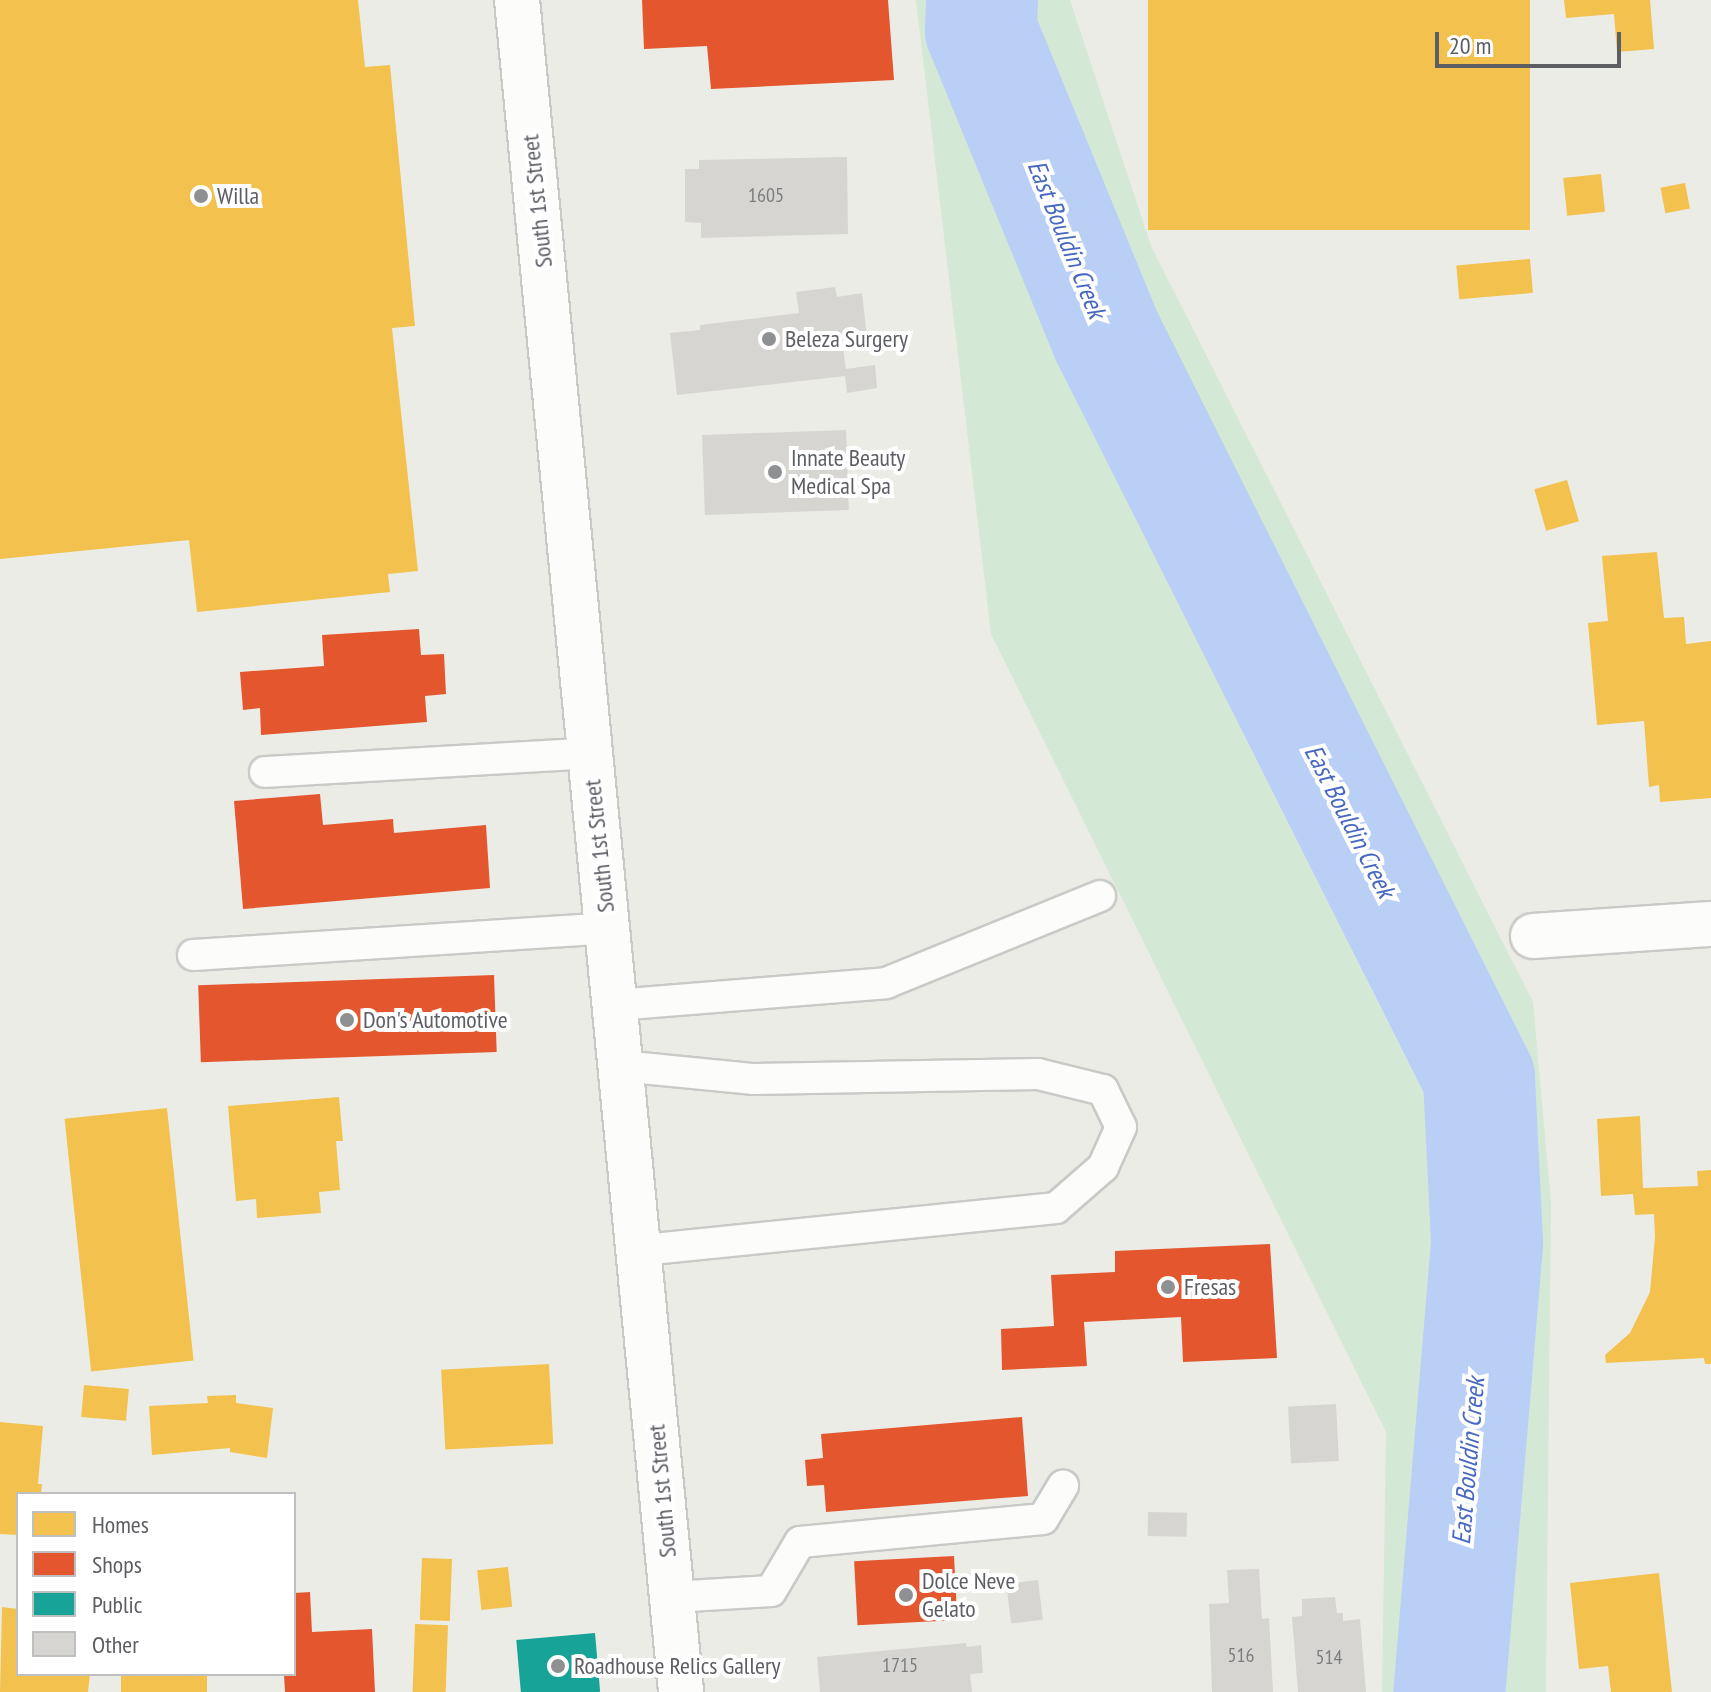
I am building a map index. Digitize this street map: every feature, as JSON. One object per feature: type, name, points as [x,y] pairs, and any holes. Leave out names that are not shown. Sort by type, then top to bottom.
[{"type":"main road","name":"South 1st Street","points":[[517,0],[681,1692]]},
{"type":"main road","points":[[1533,936],[1711,924]]},
{"type":"lane","points":[[265,772],[590,753]]},
{"type":"lane","points":[[615,1005],[886,983],[1100,896]]},
{"type":"lane","points":[[193,955],[608,928]]},
{"type":"lane","points":[[621,1066],[754,1079],[1038,1074],[1103,1090],[1121,1127],[1103,1167],[1056,1208],[639,1250]]},
{"type":"lane","points":[[672,1597],[771,1591],[800,1542],[1043,1519],[1063,1486]]},
{"type":"green space","points":[[916,0],[1070,0],[1151,246],[1533,1002],[1551,1202],[1546,1692],[1382,1692],[1386,1432],[991,634]]},
{"type":"building: Homes","name":"Willa","points":[[0,0],[358,0],[365,67],[390,65],[415,326],[392,328],[418,571],[388,574],[390,592],[197,612],[189,540],[0,559]]},
{"type":"building: Homes","points":[[1148,0],[1530,0],[1530,230],[1148,230]]},
{"type":"building: Homes","points":[[1564,0],[1650,0],[1654,49],[1617,52],[1614,14],[1566,18]]},
{"type":"building: Homes","points":[[1601,174],[1605,212],[1567,216],[1563,178]]},
{"type":"building: Homes","points":[[1685,183],[1690,209],[1665,213],[1660,188]]},
{"type":"building: Homes","points":[[1530,259],[1533,293],[1459,299],[1456,265]]},
{"type":"building: Homes","points":[[1567,480],[1579,521],[1546,531],[1534,489]]},
{"type":"building: Homes","points":[[1657,552],[1664,618],[1684,617],[1686,644],[1711,641],[1711,798],[1660,802],[1659,785],[1649,787],[1644,721],[1597,725],[1588,623],[1608,621],[1602,556]]},
{"type":"building: Homes","points":[[339,1097],[343,1141],[336,1141],[340,1190],[319,1192],[321,1213],[257,1218],[256,1199],[236,1201],[228,1106]]},
{"type":"building: Homes","points":[[167,1108],[194,1361],[91,1371],[65,1119]]},
{"type":"building: Homes","points":[[1640,1116],[1643,1188],[1698,1186],[1697,1171],[1711,1170],[1711,1364],[1705,1364],[1704,1358],[1606,1363],[1605,1355],[1630,1333],[1650,1292],[1655,1237],[1654,1214],[1635,1215],[1633,1194],[1601,1196],[1597,1119]]},
{"type":"building: Homes","points":[[549,1364],[553,1444],[445,1450],[441,1370]]},
{"type":"building: Homes","points":[[84,1385],[129,1389],[126,1421],[81,1417]]},
{"type":"building: Homes","points":[[236,1395],[236,1403],[273,1408],[267,1458],[230,1452],[230,1448],[152,1455],[149,1406],[208,1403],[207,1396]]},
{"type":"building: Homes","points":[[0,1422],[43,1426],[38,1484],[42,1484],[41,1492],[16,1492],[16,1535],[0,1534]]},
{"type":"building: Homes","points":[[422,1558],[452,1559],[450,1621],[420,1620]]},
{"type":"building: Homes","points":[[508,1567],[512,1607],[481,1610],[477,1570]]},
{"type":"building: Homes","points":[[1659,1573],[1672,1692],[1611,1692],[1608,1666],[1579,1669],[1570,1583]]},
{"type":"building: Homes","points":[[2,1607],[16,1609],[16,1676],[90,1676],[88,1692],[0,1692]]},
{"type":"building: Homes","points":[[415,1624],[448,1625],[446,1692],[413,1692]]},
{"type":"building: Homes","points":[[121,1676],[207,1676],[207,1692],[121,1692]]},
{"type":"building: Shops","points":[[642,0],[888,0],[894,80],[711,89],[707,46],[644,49]]},
{"type":"building: Shops","points":[[419,629],[421,655],[444,654],[446,694],[425,696],[427,722],[261,735],[260,708],[243,710],[240,672],[324,666],[322,635]]},
{"type":"building: Shops","points":[[320,794],[323,825],[393,819],[394,833],[486,825],[490,888],[243,909],[234,801]]},
{"type":"building: Shops","name":"Don's Automotive","points":[[494,975],[497,1052],[201,1062],[198,985]]},
{"type":"building: Shops","points":[[1270,1244],[1277,1358],[1183,1362],[1181,1317],[1084,1322],[1087,1366],[1002,1370],[1001,1329],[1054,1326],[1051,1275],[1115,1272],[1115,1251]]},
{"type":"building: Shops","points":[[1022,1417],[1028,1496],[826,1512],[824,1485],[807,1486],[805,1460],[823,1458],[821,1434]]},
{"type":"building: Shops","name":"Dolce Neve Gelato","points":[[954,1556],[957,1620],[857,1625],[854,1561]]},
{"type":"building: Shops","points":[[310,1592],[312,1632],[372,1629],[375,1692],[285,1692],[284,1676],[296,1676],[296,1593]]},
{"type":"building: Public","name":"Roadhouse Relics Gallery","points":[[595,1633],[600,1692],[521,1692],[516,1640]]},
{"type":"building: Other","points":[[847,157],[848,234],[701,238],[701,223],[685,222],[685,169],[699,169],[699,160]]},
{"type":"building: Other","name":"Beleza Surgery","points":[[835,287],[837,297],[862,293],[868,346],[843,348],[846,369],[875,365],[877,388],[847,393],[845,376],[677,395],[670,333],[700,330],[700,325],[799,313],[796,292]]},
{"type":"building: Other","name":"Innate Beauty Medical Spa","points":[[846,430],[849,510],[705,515],[702,435]]},
{"type":"building: Other","points":[[1336,1404],[1339,1461],[1291,1463],[1288,1407]]},
{"type":"building: Other","points":[[1148,1512],[1187,1513],[1187,1537],[1148,1536]]},
{"type":"building: Other","points":[[1259,1569],[1262,1619],[1269,1618],[1273,1692],[1212,1692],[1209,1604],[1229,1603],[1227,1570]]},
{"type":"building: Other","points":[[1038,1580],[1043,1620],[1011,1624],[1006,1584]]},
{"type":"building: Other","points":[[1335,1597],[1337,1613],[1343,1613],[1343,1621],[1360,1619],[1366,1692],[1298,1692],[1292,1617],[1302,1616],[1302,1599]]},
{"type":"building: Other","points":[[966,1643],[967,1647],[981,1645],[983,1673],[970,1674],[972,1692],[820,1692],[817,1657]]},
{"type":"waterway","name":"East Bouldin Creek","points":[[982,0],[981,30],[1108,339],[1479,1078],[1487,1244],[1449,1692]]},
{"type":"place","name":"Willa","points":[[201,196]]},
{"type":"place","name":"Beleza Surgery","points":[[769,339]]},
{"type":"place","name":"Innate Beauty Medical Spa","points":[[775,472]]},
{"type":"place","name":"Don's Automotive","points":[[347,1020]]},
{"type":"place","name":"Fresas","points":[[1168,1287]]},
{"type":"place","name":"Dolce Neve Gelato","points":[[906,1595]]},
{"type":"place","name":"Roadhouse Relics Gallery","points":[[558,1666]]}]
